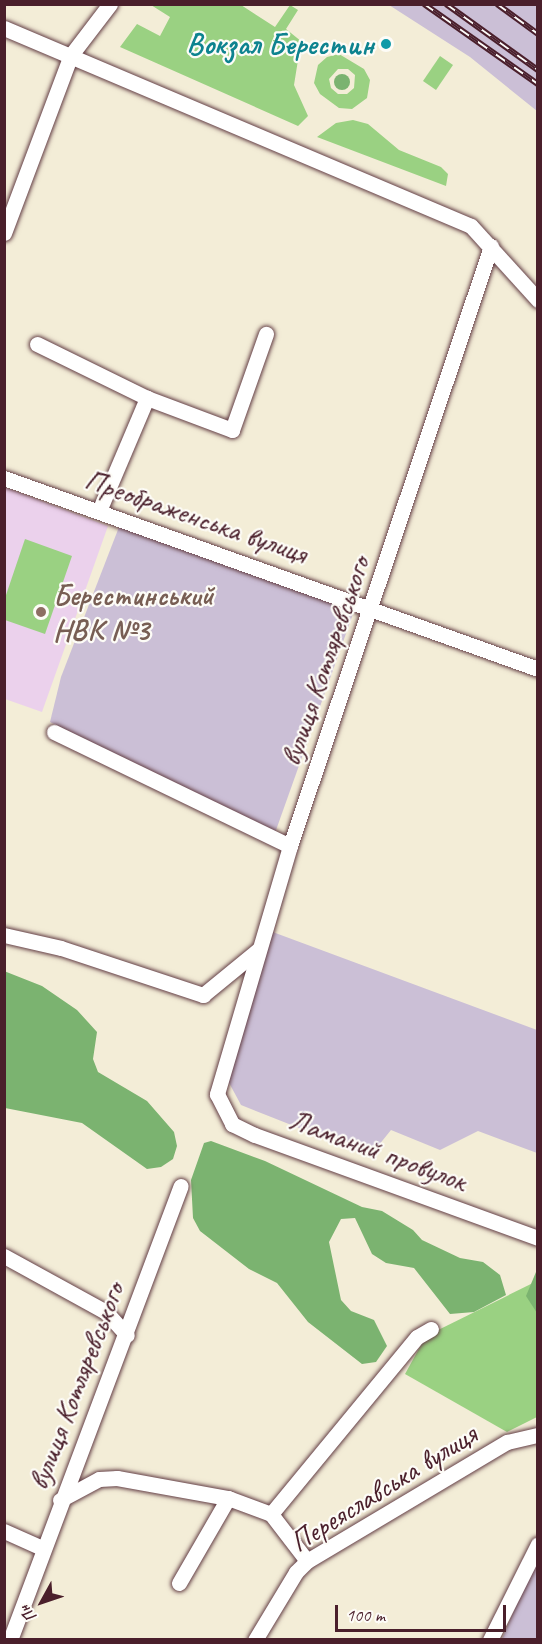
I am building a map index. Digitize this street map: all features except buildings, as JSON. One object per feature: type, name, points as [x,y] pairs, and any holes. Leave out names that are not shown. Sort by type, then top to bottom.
[{"type":"street","points":[[4,232],[71,55],[110,4]]},
{"type":"street","points":[[4,28],[471,226],[537,300]]},
{"type":"street","name":"вулиця Котляревського","points":[[217,1094],[290,846],[372,607],[491,246]]},
{"type":"street","points":[[38,344],[147,398],[232,430],[266,334]]},
{"type":"street","points":[[99,511],[147,398]]},
{"type":"street","name":"Преображенська вулиця","points":[[4,478],[372,607],[537,669]]},
{"type":"street","points":[[54,732],[290,846]]},
{"type":"street","points":[[4,935],[61,948],[203,995],[258,950]]},
{"type":"street","name":"Ламаний провулок","points":[[217,1094],[232,1124],[537,1238]]},
{"type":"street","name":"вулиця Котляревського","points":[[10,1640],[60,1500],[127,1335],[181,1186]]},
{"type":"street","points":[[4,1256],[106,1312],[127,1335]]},
{"type":"street","points":[[271,1514],[417,1337],[431,1329]]},
{"type":"street","name":"Переяславська вулиця","points":[[255,1640],[296,1572],[307,1561],[507,1442],[537,1435]]},
{"type":"street","points":[[60,1500],[99,1479],[117,1478],[228,1498],[271,1514],[307,1561]]},
{"type":"street","points":[[179,1583],[228,1498]]},
{"type":"street","points":[[4,1531],[42,1548]]},
{"type":"street","points":[[490,1640],[537,1544]]},
{"type":"shaded area","points":[[389,5],[537,5],[537,111],[470,57]]},
{"type":"shaded area","name":"Берестинський НВК №3","points":[[4,487],[108,526],[42,712],[5,699]]},
{"type":"shaded area","points":[[119,527],[354,611],[275,833],[50,722],[61,677]]},
{"type":"shaded area","points":[[270,931],[537,1030],[537,1153],[478,1131],[440,1150],[391,1130],[370,1156],[241,1105],[227,1079]]},
{"type":"shaded area","points":[[537,1556],[537,1639],[502,1639]]},
{"type":"green space","points":[[151,5],[241,5],[275,27],[290,5],[298,10],[286,29],[307,46],[298,60],[294,85],[308,116],[298,126],[120,47],[137,24],[160,36],[170,17]]},
{"type":"green space","points":[[339,54],[364,69],[370,80],[367,98],[352,109],[339,108],[320,94],[314,83],[318,65],[327,57]],"holes":[[[338,69],[348,69],[355,75],[354,88],[347,94],[338,94],[331,88],[329,79]]]},
{"type":"green space","points":[[440,56],[453,65],[436,90],[423,81]]},
{"type":"green space","points":[[339,74],[345,74],[350,82],[348,88],[339,90],[334,85],[334,79]]},
{"type":"green space","points":[[353,120],[368,124],[399,150],[441,167],[448,174],[446,186],[317,137],[336,123]]},
{"type":"green space","points":[[25,539],[72,556],[45,634],[5,620],[5,598]]},
{"type":"green space","points":[[4,971],[42,986],[77,1010],[97,1032],[93,1059],[98,1072],[147,1101],[174,1132],[177,1146],[173,1159],[161,1167],[147,1169],[82,1123],[5,1108]]},
{"type":"green space","points":[[211,1141],[265,1161],[362,1207],[382,1211],[413,1230],[422,1240],[460,1258],[483,1262],[500,1275],[506,1295],[474,1312],[450,1314],[414,1268],[386,1263],[372,1254],[355,1218],[341,1219],[329,1242],[341,1300],[351,1311],[374,1320],[387,1346],[376,1362],[362,1364],[308,1322],[277,1283],[249,1269],[200,1231],[193,1218],[191,1180],[204,1143]]},
{"type":"green space","points":[[537,1272],[537,1313],[526,1296]]},
{"type":"green space","points":[[537,1281],[537,1417],[507,1432],[405,1374],[426,1336]]},
{"type":"railway","points":[[424,4],[538,84]]},
{"type":"railway","points":[[446,4],[538,70]]},
{"type":"railway","points":[[497,4],[538,34]]},
{"type":"place","name":"Вокзал Берестин","points":[[386,44]]},
{"type":"place","name":"Берестинський НВК №3","points":[[41,612]]}]
